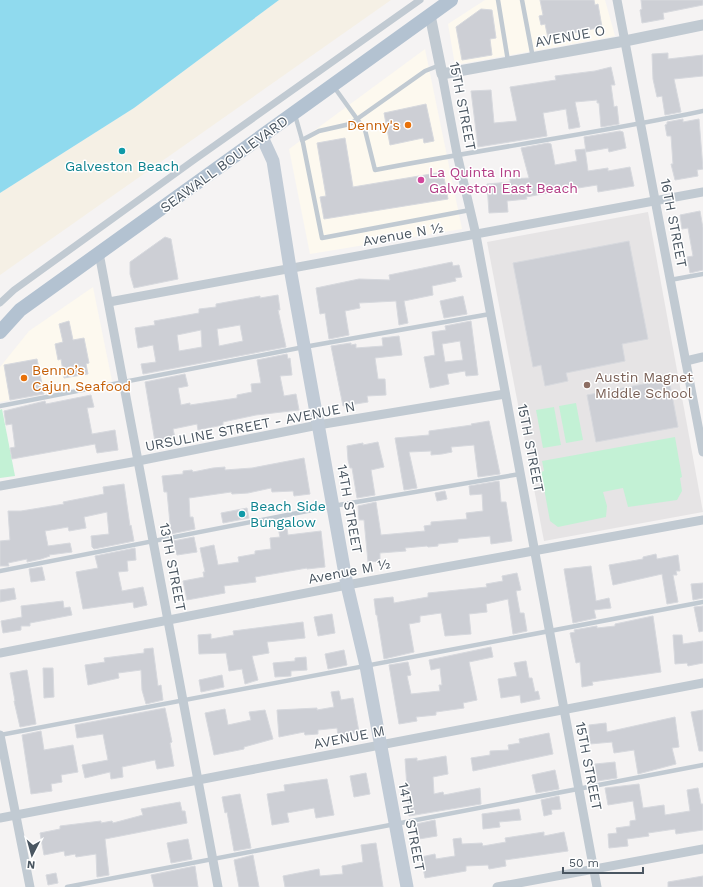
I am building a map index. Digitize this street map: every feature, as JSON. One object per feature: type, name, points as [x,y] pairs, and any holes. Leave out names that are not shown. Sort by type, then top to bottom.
[{"type":"main road","name":"SEAWALL BOULEVARD","points":[[0,332],[20,310],[451,0]]},
{"type":"main road","name":"14TH STREET","points":[[262,137],[273,161],[290,268],[318,425],[348,585],[366,666],[407,887]]},
{"type":"street","points":[[0,303],[14,290],[194,160],[420,0]]},
{"type":"street","name":"16TH STREET","points":[[617,0],[702,440],[703,452]]},
{"type":"street","name":"15TH STREET","points":[[430,15],[457,154],[476,235],[548,631],[597,887]]},
{"type":"street","name":"AVENUE O","points":[[441,70],[533,58],[703,25]]},
{"type":"street","name":"Avenue N ½","points":[[109,302],[703,192]]},
{"type":"street","name":"13TH STREET","points":[[99,253],[218,887]]},
{"type":"street","points":[[686,361],[703,357]]},
{"type":"street","name":"URSULINE STREET - AVENUE N","points":[[0,486],[138,462],[318,425],[505,394]]},
{"type":"street","name":"Avenue M ½","points":[[0,653],[348,585],[703,520]]},
{"type":"street","name":"AVENUE M","points":[[0,818],[703,683]]},
{"type":"street","points":[[0,735],[30,887]]},
{"type":"street","points":[[497,887],[703,849]]},
{"type":"lane","points":[[498,0],[508,62]]},
{"type":"lane","points":[[522,0],[533,58]]},
{"type":"lane","points":[[302,140],[319,131],[344,127],[359,119],[425,71],[441,70]]},
{"type":"lane","points":[[333,86],[359,119],[365,130],[375,170],[457,154],[641,124],[703,111]]},
{"type":"lane","points":[[295,113],[322,238],[470,210]]},
{"type":"lane","points":[[670,280],[703,274]]},
{"type":"lane","points":[[0,406],[304,347],[490,314]]},
{"type":"lane","points":[[0,571],[333,506],[520,474]]},
{"type":"lane","points":[[0,735],[703,602]]},
{"type":"lane","points":[[67,887],[703,765]]},
{"type":"shaded area","points":[[485,0],[605,0],[615,36],[455,65],[448,24]]},
{"type":"shaded area","points":[[425,49],[462,229],[310,254],[289,149]]},
{"type":"shaded area","points":[[648,212],[703,512],[544,541],[487,242]]},
{"type":"shaded area","points":[[93,287],[112,381],[0,402],[0,367],[29,331]]},
{"type":"green space","points":[[576,403],[583,440],[566,443],[559,406]]},
{"type":"green space","points":[[554,407],[561,445],[543,448],[536,410]]},
{"type":"green space","points":[[2,409],[15,476],[0,478],[0,410]]},
{"type":"green space","points":[[675,437],[682,477],[680,478],[682,491],[677,500],[628,507],[623,488],[603,492],[607,506],[606,517],[558,527],[550,521],[541,472],[544,471],[542,461]]},
{"type":"sand","name":"Galveston Beach","points":[[279,0],[391,0],[0,275],[0,193],[134,108]]},
{"type":"water","points":[[0,0],[279,0],[134,108],[0,193]]},
{"type":"building","points":[[540,0],[594,0],[595,5],[598,4],[602,27],[548,38],[545,24],[541,25],[539,16],[543,15]]},
{"type":"building","points":[[641,0],[703,0],[703,5],[663,13],[664,19],[642,23],[640,10],[642,9]]},
{"type":"building","points":[[481,9],[492,10],[496,38],[490,39],[492,55],[462,60],[456,27]]},
{"type":"building","points":[[668,53],[668,59],[703,55],[703,76],[674,79],[681,112],[665,115],[662,96],[657,97],[653,79],[652,54]]},
{"type":"building","points":[[611,67],[615,85],[611,85],[614,107],[617,106],[619,124],[601,127],[599,103],[597,103],[597,100],[575,102],[580,127],[569,129],[566,109],[543,113],[547,136],[478,147],[471,91],[491,90],[494,123],[517,121],[510,87],[556,80],[555,76],[595,71]]},
{"type":"building","name":"Denny's","points":[[426,104],[434,141],[424,143],[423,138],[390,145],[384,113]]},
{"type":"building","points":[[683,119],[683,122],[699,119],[703,169],[697,170],[698,176],[675,180],[671,164],[673,164],[671,136],[667,136],[665,125],[667,122]]},
{"type":"building","points":[[620,131],[623,132],[626,148],[609,152],[608,148],[586,152],[584,137]]},
{"type":"building","name":"La Quinta Inn Galveston East Beach","points":[[345,138],[353,187],[443,172],[448,199],[324,219],[320,197],[326,196],[317,143]]},
{"type":"building","points":[[548,143],[551,144],[555,165],[577,161],[575,150],[585,149],[588,171],[608,168],[608,171],[630,167],[634,186],[598,192],[597,185],[526,197],[527,199],[507,201],[508,212],[489,213],[487,184],[510,182],[510,179],[529,178],[521,148]]},
{"type":"building","points":[[700,211],[703,228],[703,270],[690,273],[687,257],[693,256],[688,228],[682,229],[680,215]]},
{"type":"building","points":[[165,237],[171,239],[178,279],[134,288],[130,274],[130,262]]},
{"type":"building","points":[[629,241],[648,339],[622,344],[625,361],[566,373],[568,381],[545,386],[541,365],[533,367],[513,263]]},
{"type":"building","points":[[452,262],[453,266],[459,265],[462,277],[455,278],[456,281],[432,286],[433,295],[404,301],[408,323],[399,325],[396,301],[359,303],[360,308],[345,311],[349,335],[329,339],[325,313],[320,314],[316,288],[359,279],[390,280],[389,275]]},
{"type":"building","points":[[278,295],[280,310],[278,310],[286,347],[143,374],[141,364],[156,362],[153,345],[138,348],[135,328],[155,325],[154,321],[199,313],[199,309],[216,307],[216,304],[260,296],[260,298]],"holes":[[[240,325],[243,341],[219,346],[217,329]],[[201,330],[202,347],[179,351],[177,335]]]},
{"type":"building","points":[[463,296],[467,314],[444,318],[440,301]]},
{"type":"building","points":[[69,321],[73,340],[84,338],[89,363],[86,364],[88,374],[64,378],[61,359],[58,360],[55,344],[63,342],[59,324]]},
{"type":"building","points":[[471,321],[478,375],[466,376],[465,371],[447,374],[449,384],[430,388],[424,357],[435,355],[432,332],[446,330],[445,326]],"holes":[[[460,341],[463,360],[445,362],[442,344]]]},
{"type":"building","points":[[399,336],[402,355],[375,358],[378,379],[385,379],[386,395],[367,396],[368,402],[343,406],[331,346],[351,343],[351,345],[356,344],[356,348],[383,346],[382,338]]},
{"type":"building","points":[[287,354],[288,359],[290,358],[292,375],[280,376],[284,396],[296,394],[299,410],[256,415],[223,422],[223,425],[198,430],[197,424],[173,429],[175,438],[155,442],[145,382],[185,374],[188,386],[178,388],[181,405],[237,398],[237,395],[252,392],[251,384],[261,383],[257,360]]},
{"type":"building","points":[[37,359],[44,394],[10,400],[4,365]]},
{"type":"building","points":[[669,379],[678,427],[596,442],[587,395]]},
{"type":"building","points":[[91,395],[94,407],[87,408],[92,434],[115,430],[118,450],[97,453],[95,444],[12,459],[10,448],[15,447],[12,424],[6,425],[4,411],[45,401],[46,404]]},
{"type":"building","points":[[489,421],[500,474],[478,477],[474,445],[451,447],[452,452],[442,454],[431,455],[431,451],[409,452],[417,488],[404,490],[395,438],[429,435],[429,431]]},
{"type":"building","points":[[378,442],[384,467],[371,470],[375,495],[357,498],[352,468],[350,468],[348,460],[347,446]]},
{"type":"building","points":[[304,458],[310,494],[294,496],[293,491],[272,492],[271,488],[248,493],[232,494],[231,492],[189,498],[190,517],[193,517],[195,529],[171,534],[167,492],[164,492],[162,476],[183,474],[183,471],[192,470],[193,472],[213,468],[225,467],[225,470],[252,468]]},
{"type":"building","points":[[499,481],[501,502],[506,502],[512,541],[491,544],[490,536],[458,539],[458,542],[438,544],[438,546],[405,548],[406,551],[380,553],[380,561],[368,562],[364,520],[359,520],[358,506],[376,502],[381,535],[425,531],[424,526],[431,525],[431,522],[467,519],[466,513],[483,511],[482,494],[470,495],[469,486]]},
{"type":"building","points":[[124,484],[130,526],[131,525],[134,541],[94,549],[92,547],[91,536],[109,534],[107,512],[84,517],[86,528],[69,531],[68,527],[45,531],[48,546],[70,543],[72,552],[49,555],[50,556],[27,562],[27,559],[8,563],[9,566],[0,566],[0,541],[10,540],[8,511],[21,511],[64,504],[63,502],[104,494],[103,487]]},
{"type":"building","points":[[445,491],[447,499],[437,501],[435,493]]},
{"type":"building","points":[[247,508],[249,518],[223,523],[221,513]]},
{"type":"building","points":[[286,522],[288,535],[321,531],[325,567],[307,568],[255,577],[256,582],[224,586],[225,593],[187,600],[183,581],[204,577],[203,572],[205,572],[200,548],[214,545],[218,565],[239,562],[238,557],[255,554],[255,551],[271,549],[270,538],[280,537],[277,523]]},
{"type":"building","points":[[194,537],[197,552],[177,555],[173,541]]},
{"type":"building","points":[[135,548],[136,560],[127,561],[128,571],[118,572],[122,591],[143,587],[147,605],[134,608],[133,602],[83,609],[76,572],[98,568],[95,556]]},
{"type":"building","points":[[656,554],[657,559],[678,555],[680,571],[676,571],[677,575],[673,575],[678,602],[667,604],[662,574],[613,585],[609,565],[643,559],[643,557]]},
{"type":"building","points":[[591,566],[596,601],[609,598],[611,608],[594,610],[596,618],[573,623],[564,569]]},
{"type":"building","points":[[42,567],[45,580],[31,582],[29,569]]},
{"type":"building","points":[[517,573],[521,590],[516,591],[520,613],[524,613],[527,631],[513,634],[508,599],[486,604],[487,612],[469,614],[471,634],[445,636],[441,613],[420,616],[420,622],[409,624],[414,652],[384,659],[374,599],[393,597],[394,603],[428,597],[428,593],[487,587],[486,584],[503,581],[502,576]]},
{"type":"building","points":[[703,583],[703,598],[693,600],[691,584]]},
{"type":"building","points":[[14,588],[16,599],[0,602],[0,590]]},
{"type":"building","points":[[63,601],[64,608],[70,607],[72,615],[30,623],[30,626],[21,626],[21,630],[3,633],[1,621],[22,617],[21,606]]},
{"type":"building","points":[[703,606],[703,631],[699,632],[694,607]]},
{"type":"building","points":[[332,614],[335,633],[318,636],[314,617]]},
{"type":"building","points":[[653,616],[661,672],[592,682],[593,685],[582,687],[580,662],[576,663],[570,633],[575,632],[574,630],[597,626],[597,628],[615,626],[615,624]]},
{"type":"building","points":[[303,622],[305,638],[267,642],[269,653],[252,656],[258,680],[245,684],[242,669],[229,671],[226,653],[199,654],[198,635],[211,634],[211,639],[234,635],[233,631]]},
{"type":"building","points":[[673,635],[682,635],[683,644],[703,641],[703,663],[688,666],[687,663],[675,664]]},
{"type":"building","points":[[491,647],[493,657],[469,662],[477,700],[463,703],[464,708],[436,712],[436,715],[416,717],[417,721],[399,724],[389,665],[408,662],[411,675],[407,676],[411,694],[440,691],[439,685],[442,685],[440,668],[431,670],[429,660]]},
{"type":"building","points":[[153,648],[158,686],[161,685],[163,700],[146,704],[142,690],[141,670],[118,673],[119,678],[88,685],[85,665],[105,662],[104,658],[144,653],[144,649]]},
{"type":"building","points":[[344,650],[347,665],[328,669],[325,654]]},
{"type":"building","points":[[306,657],[307,670],[291,671],[291,676],[275,677],[273,663],[295,661],[295,658]]},
{"type":"building","points":[[526,661],[529,678],[532,678],[535,692],[538,691],[540,699],[521,703],[520,695],[501,698],[498,679],[517,676],[514,663]]},
{"type":"building","points":[[43,668],[53,668],[54,697],[44,698]]},
{"type":"building","points":[[27,670],[36,724],[20,727],[10,673]]},
{"type":"building","points":[[222,675],[224,687],[201,692],[199,680]]},
{"type":"building","points":[[339,691],[341,700],[353,698],[359,732],[338,736],[337,728],[318,730],[318,734],[305,735],[304,732],[279,737],[277,710],[317,708],[317,710],[334,707],[331,692]]},
{"type":"building","points":[[165,708],[172,742],[170,743],[174,766],[157,769],[155,760],[122,767],[123,777],[111,779],[110,772],[85,778],[82,765],[108,760],[103,734],[77,738],[75,725]]},
{"type":"building","points":[[225,709],[228,725],[251,720],[249,712],[265,710],[273,739],[244,747],[244,749],[214,755],[205,713]]},
{"type":"building","points":[[703,710],[703,751],[699,751],[691,712]]},
{"type":"building","points":[[675,717],[679,747],[672,748],[676,764],[638,774],[634,750],[614,753],[612,742],[590,744],[589,725],[606,723],[607,732]]},
{"type":"building","points":[[41,731],[44,750],[73,745],[78,772],[61,775],[62,782],[51,784],[52,791],[31,794],[22,735]]},
{"type":"building","points":[[549,733],[553,754],[473,771],[471,758],[490,755],[490,751],[509,750],[508,745],[520,743],[519,739]]},
{"type":"building","points":[[446,756],[448,774],[433,777],[434,794],[443,792],[444,795],[480,788],[481,804],[409,816],[405,759],[417,758],[417,761]]},
{"type":"building","points":[[615,762],[617,778],[597,781],[595,764]]},
{"type":"building","points":[[555,770],[559,789],[536,793],[532,775]]},
{"type":"building","points":[[366,773],[370,794],[354,797],[350,776]]},
{"type":"building","points":[[327,779],[334,815],[316,818],[314,808],[287,813],[289,822],[272,825],[267,794],[285,791],[284,785]]},
{"type":"building","points":[[639,784],[643,808],[664,805],[665,815],[690,811],[687,790],[698,788],[701,804],[703,804],[703,830],[676,834],[675,829],[648,833],[649,836],[627,839],[628,846],[609,848],[608,834],[617,833],[616,828],[630,826],[630,821],[636,820],[633,801],[608,805],[605,788]]},
{"type":"building","points":[[240,794],[251,848],[234,851],[227,812],[225,813],[222,797]]},
{"type":"building","points":[[559,796],[561,809],[551,810],[552,814],[544,816],[541,800]]},
{"type":"building","points":[[180,802],[182,811],[185,811],[187,823],[105,839],[109,875],[97,877],[96,854],[76,857],[75,854],[65,856],[64,851],[44,855],[40,833],[60,829],[60,826],[101,821],[101,823],[112,821],[113,823],[143,815],[141,809]]},
{"type":"building","points":[[519,809],[521,820],[499,822],[500,827],[483,829],[482,814]]},
{"type":"building","points":[[435,820],[437,836],[419,839],[416,824]]},
{"type":"building","points":[[544,832],[544,836],[564,832],[568,851],[505,860],[506,866],[489,869],[488,865],[466,866],[466,871],[425,878],[421,857],[435,854],[436,859],[455,856],[453,839],[461,838],[462,844],[482,843],[483,846],[506,842],[505,838]]},
{"type":"building","points":[[188,839],[192,859],[171,863],[167,843]]},
{"type":"building","points":[[376,843],[383,887],[285,887],[283,876],[319,869],[320,876],[343,874],[342,866],[363,862],[361,845]]},
{"type":"building","points":[[253,855],[259,887],[239,887],[234,860]]},
{"type":"building","points":[[195,866],[198,887],[154,887],[151,875]]},
{"type":"building","points":[[56,873],[58,883],[48,885],[46,875]]},
{"type":"building","points":[[703,876],[703,887],[668,887],[668,882]]},
{"type":"place","name":"Denny's","points":[[408,125]]},
{"type":"place","name":"Galveston Beach","points":[[122,151]]},
{"type":"place","name":"La Quinta Inn Galveston East Beach","points":[[421,180]]},
{"type":"place","name":"Benno’s Cajun Seafood","points":[[24,378]]},
{"type":"place","name":"Austin Magnet Middle School","points":[[587,385]]},
{"type":"place","name":"Beach Side Bungalow","points":[[242,514]]}]
